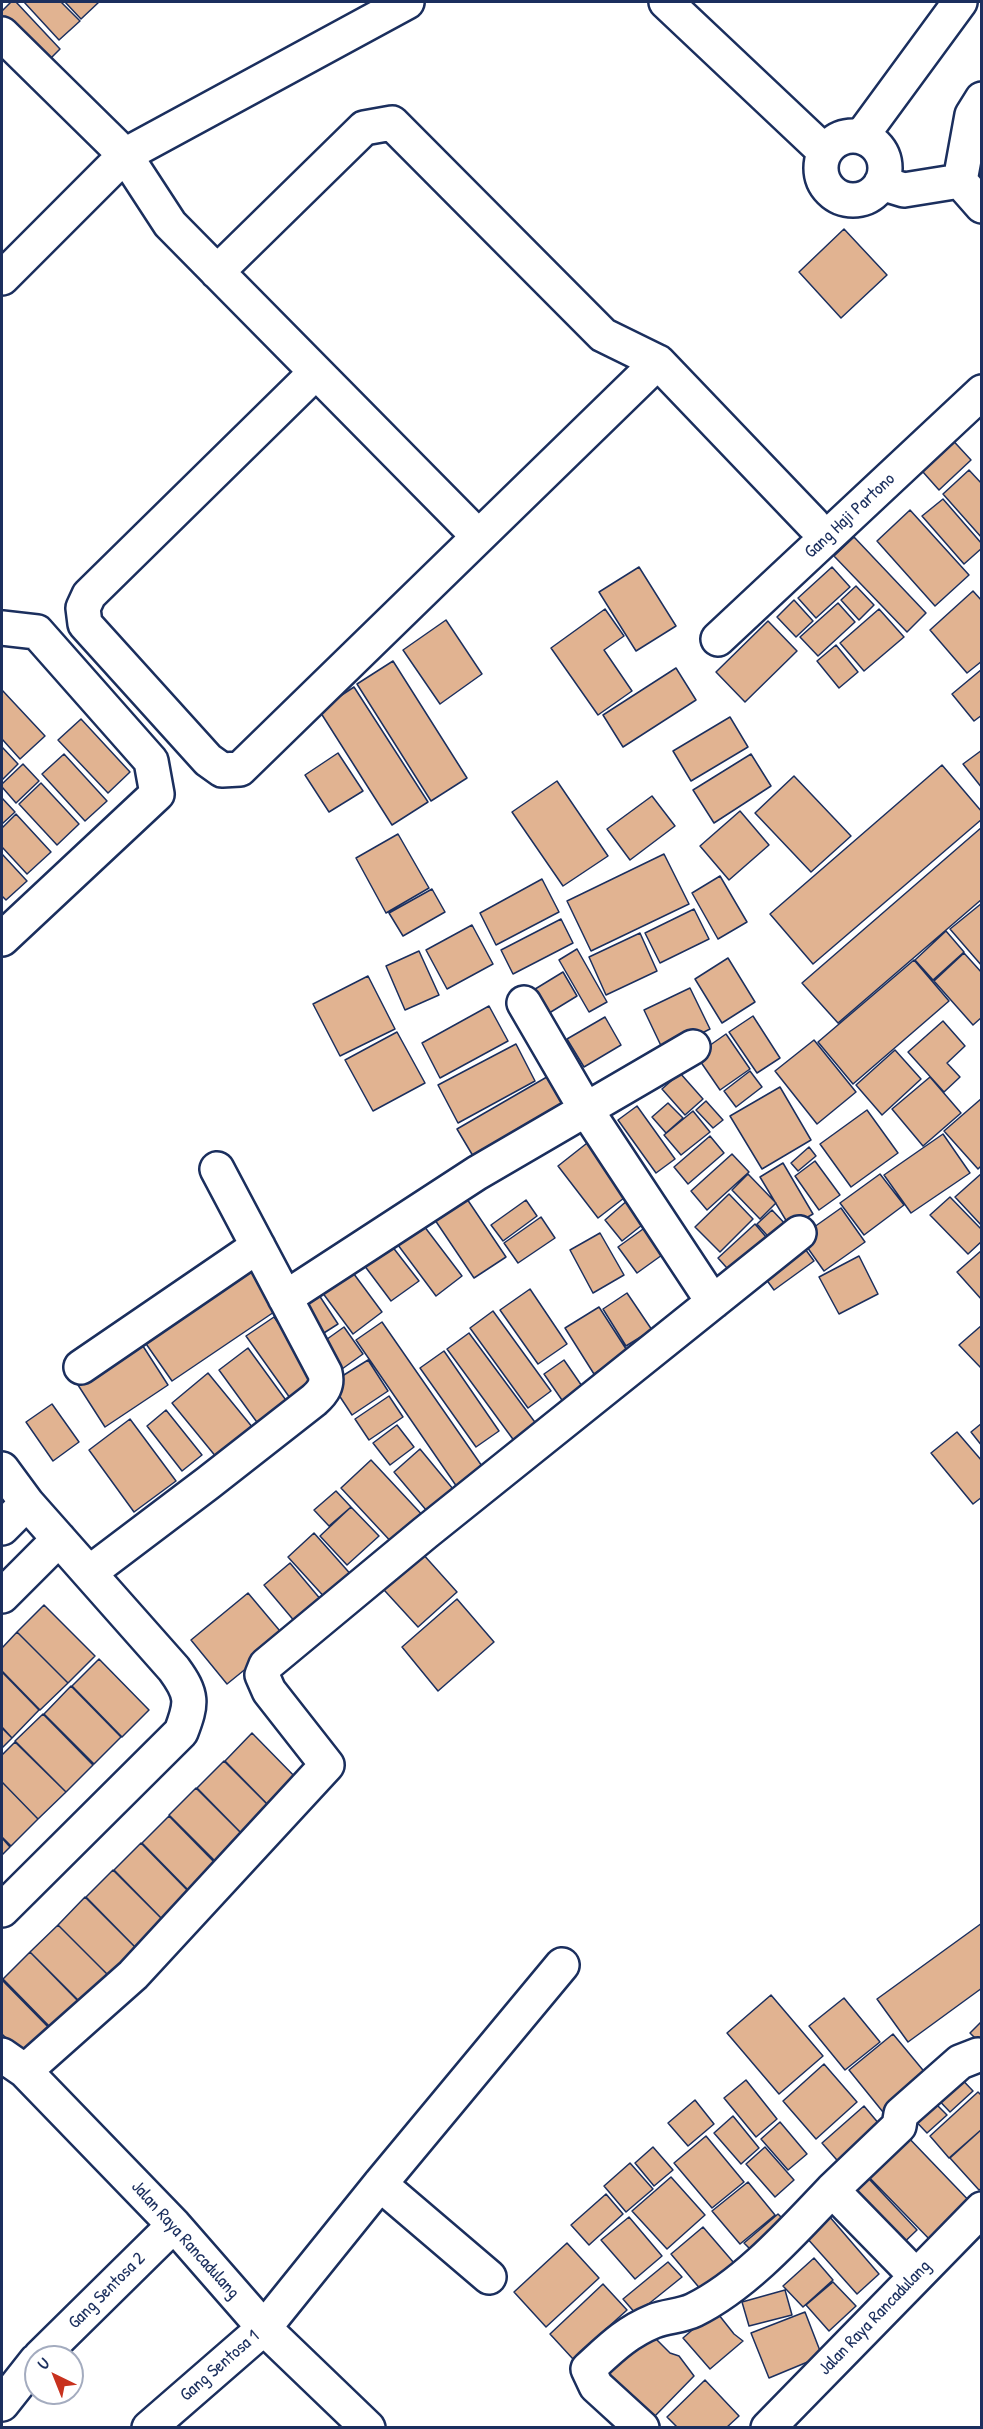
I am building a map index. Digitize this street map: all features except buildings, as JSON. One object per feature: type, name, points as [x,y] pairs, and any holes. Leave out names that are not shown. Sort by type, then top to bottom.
[{"type":"street","points":[[666,2],[825,152]]},
{"type":"street","points":[[861,137],[960,2]]},
{"type":"street","points":[[2,278],[125,155],[397,3]]},
{"type":"street","points":[[2,34],[125,155],[170,224],[478,536]]},
{"type":"street","points":[[960,181],[972,115],[981,99]]},
{"type":"street","points":[[217,272],[364,128],[393,123],[603,335],[658,362],[813,524]]},
{"type":"street","points":[[847,136],[861,137],[871,142],[880,150],[884,161],[885,173],[882,183],[866,198],[846,200],[837,197],[829,190],[820,171],[825,152],[835,141],[847,136]]},
{"type":"street","points":[[882,183],[904,190],[960,181]]},
{"type":"street","points":[[960,181],[981,206]]},
{"type":"street","points":[[316,372],[89,595],[82,608],[86,624],[208,760],[222,770],[240,769],[658,362]]},
{"type":"street","name":"Gang Haji Partono","points":[[718,639],[981,392]]},
{"type":"street","points":[[2,628],[37,632],[151,761],[157,794],[2,939]]},
{"type":"street","points":[[524,1003],[585,1108],[713,1302]]},
{"type":"street","points":[[285,1298],[431,1202],[585,1108],[693,1047]]},
{"type":"street","points":[[89,1573],[208,1484],[322,1393],[326,1384],[325,1373],[217,1169]]},
{"type":"street","points":[[14,2063],[133,1975],[327,1765],[269,1691],[262,1675],[266,1665],[425,1533],[799,1233]]},
{"type":"street","points":[[81,1367],[258,1246]]},
{"type":"street","points":[[2,1469],[27,1503],[174,1669],[187,1687],[190,1707],[181,1732],[2,1910]]},
{"type":"street","points":[[2,1528],[27,1503]]},
{"type":"street","points":[[2,1596],[59,1539]]},
{"type":"street","name":"Gang Sentosa 1","points":[[149,2427],[264,2328],[562,1965]]},
{"type":"street","points":[[642,2427],[596,2386],[588,2369],[625,2335],[656,2321],[693,2311],[734,2284],[786,2239],[832,2190],[900,2126],[901,2114],[960,2062],[978,2055]]},
{"type":"street","name":"Jalan Raya Rancadulang","points":[[14,2063],[174,2225],[264,2328],[368,2427]]},
{"type":"street","points":[[380,2184],[489,2277]]},
{"type":"street","points":[[832,2190],[916,2276]]},
{"type":"street","name":"Jalan Raya Rancadulang","points":[[768,2427],[981,2209]]},
{"type":"street","name":"Gang Sentosa 2","points":[[52,2345],[174,2225]]},
{"type":"street","points":[[2,2404],[24,2376]]}]
